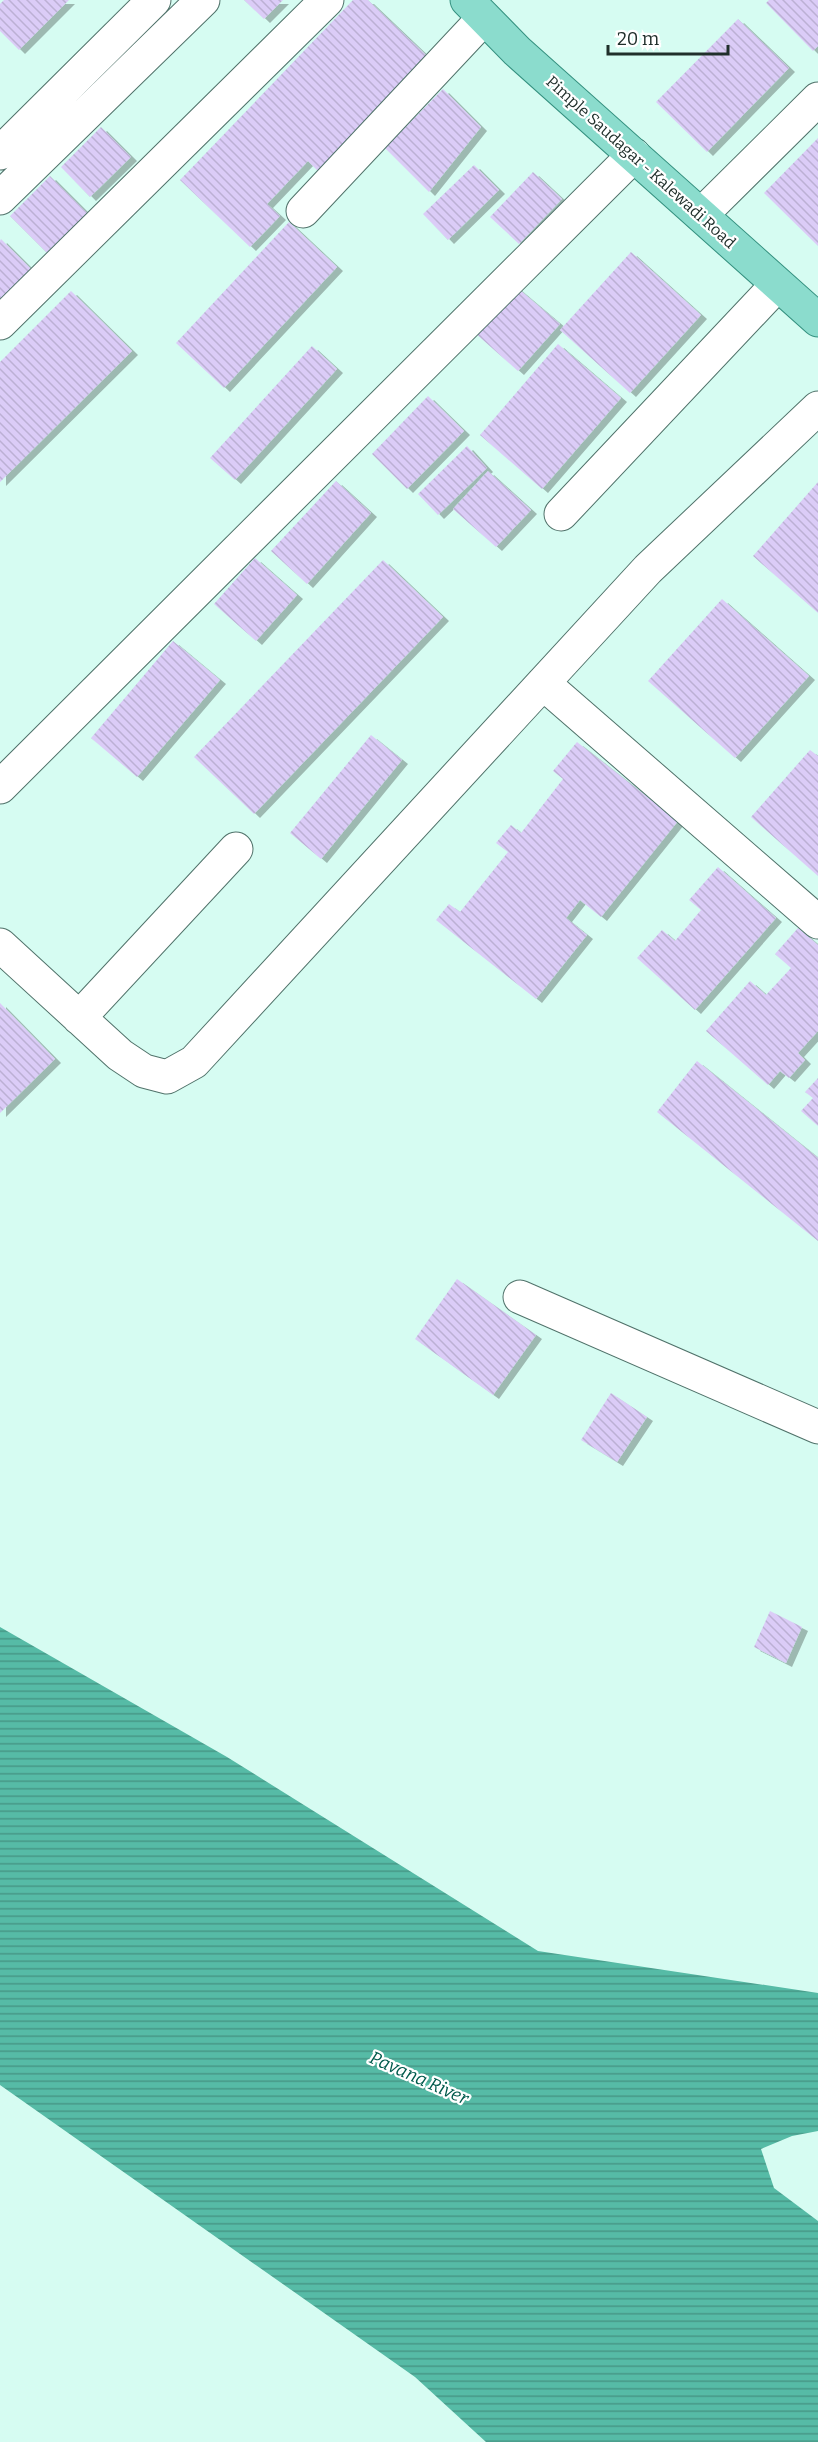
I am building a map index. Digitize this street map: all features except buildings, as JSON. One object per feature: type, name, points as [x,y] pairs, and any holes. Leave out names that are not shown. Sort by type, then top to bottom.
[{"type":"main road","name":"Pimple Saudagar - Kalewadi Road","points":[[475,9],[517,51],[818,320]]},
{"type":"street","points":[[0,153],[154,0]]},
{"type":"street","points":[[0,198],[203,0]]},
{"type":"street","points":[[0,323],[327,0]]},
{"type":"street","points":[[303,210],[475,9]]},
{"type":"street","points":[[701,215],[818,99]]},
{"type":"street","points":[[0,787],[634,155]]},
{"type":"street","points":[[561,514],[777,285]]},
{"type":"street","points":[[0,945],[120,1055],[144,1071],[167,1077],[194,1062],[648,569],[818,408]]},
{"type":"street","points":[[543,683],[818,922]]},
{"type":"street","points":[[79,1018],[236,849]]},
{"type":"street","points":[[520,1297],[818,1427]]},
{"type":"water","name":"Pavana River","points":[[0,1627],[227,1757],[538,1951],[818,1993],[818,2131],[792,2136],[761,2149],[774,2188],[818,2221],[818,2442],[486,2442],[415,2377],[0,2085]]}]
